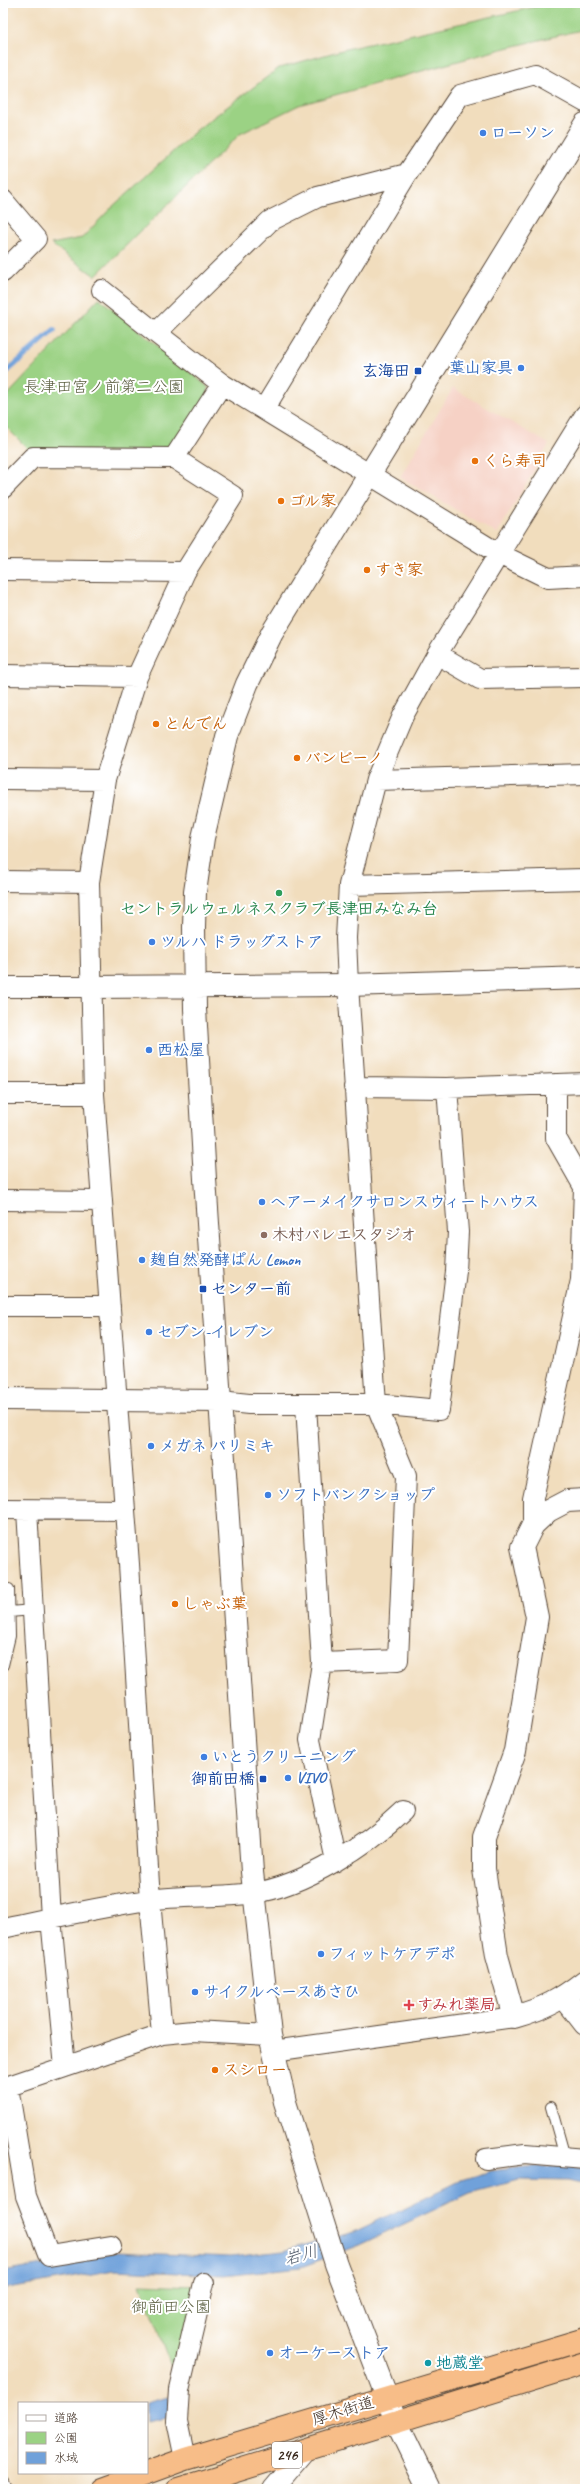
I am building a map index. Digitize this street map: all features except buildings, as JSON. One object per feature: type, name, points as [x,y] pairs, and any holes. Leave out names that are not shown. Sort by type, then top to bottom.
[{"type":"highway","name":"厚木街道","points":[[148,2472],[184,2459],[387,2397],[585,2339]]},
{"type":"highway","name":"厚木街道","points":[[178,2489],[585,2363]]},
{"type":"highway","name":"厚木街道","points":[[103,2489],[144,2474]]},
{"type":"street","points":[[264,410],[407,174],[460,95],[535,74],[585,102]]},
{"type":"street","points":[[430,2489],[396,2421],[325,2234],[285,2102],[272,2043],[254,1893],[220,1401],[194,986],[195,892],[211,800],[227,736],[247,684],[272,633],[368,474],[585,124]]},
{"type":"street","points":[[156,333],[270,221],[318,197],[407,174]]},
{"type":"street","points":[[3,200],[36,239],[3,272]]},
{"type":"street","points":[[102,290],[222,384],[499,554],[548,578],[585,576]]},
{"type":"street","points":[[174,458],[222,384]]},
{"type":"street","points":[[322,1663],[398,1660],[406,1476],[376,1404],[348,985],[346,938],[349,885],[376,780],[402,716],[437,654],[585,415]]},
{"type":"street","points":[[3,488],[33,457],[174,458],[233,496],[185,572],[169,602],[137,677],[105,780],[89,882],[90,987],[94,1094],[125,1510],[150,1900],[162,2034]]},
{"type":"street","points":[[3,570],[185,572]]},
{"type":"street","points":[[437,654],[480,679],[585,678]]},
{"type":"street","points":[[3,674],[137,677]]},
{"type":"street","points":[[376,780],[585,774]]},
{"type":"street","points":[[3,779],[105,780]]},
{"type":"street","points":[[349,885],[585,879]]},
{"type":"street","points":[[3,881],[89,882]]},
{"type":"street","points":[[3,987],[348,985],[585,978]]},
{"type":"street","points":[[354,1087],[448,1088],[585,1082]]},
{"type":"street","points":[[533,1525],[533,1498],[581,1280],[584,1187],[556,1138],[556,1084]]},
{"type":"street","points":[[3,1399],[376,1404],[439,1410],[456,1271],[458,1232],[448,1088]]},
{"type":"street","points":[[3,1094],[94,1094]]},
{"type":"street","points":[[3,1200],[101,1201]]},
{"type":"street","points":[[3,1306],[110,1306]]},
{"type":"street","points":[[306,1404],[322,1663],[310,1740],[336,1861]]},
{"type":"street","points":[[514,2017],[497,1956],[484,1869],[484,1837],[515,1751],[537,1617],[522,1547],[533,1525],[548,1511],[567,1501],[585,1500]]},
{"type":"street","points":[[3,1509],[125,1510]]},
{"type":"street","points":[[27,1510],[51,1918],[65,2067]]},
{"type":"street","points":[[3,1928],[150,1900],[254,1893],[278,1888],[336,1861],[382,1832],[403,1811]]},
{"type":"street","points":[[112,2246],[49,2256],[26,2196],[6,2088],[162,2034],[193,2031],[272,2043],[514,2017],[545,2008],[564,1997],[585,1981]]},
{"type":"street","points":[[564,1997],[585,2024]]},
{"type":"street","points":[[486,2159],[524,2154],[585,2159]]},
{"type":"street","points":[[184,2459],[177,2421],[179,2390],[204,2282]]},
{"type":"street","points":[[272,2489],[307,2449]]},
{"type":"lane","points":[[3,1665],[10,1636],[9,1589]]},
{"type":"lane","points":[[9,1612],[33,1610]]},
{"type":"lane","points":[[551,2107],[565,2157]]},
{"type":"lane","points":[[3,2480],[7,2489]]},
{"type":"shaded area","name":"くら寿司","points":[[453,388],[549,444],[497,534],[400,477]]},
{"type":"green space","points":[[553,3],[585,3],[585,29],[498,50],[299,105],[240,134],[95,276],[51,244],[82,238],[112,207],[199,128],[279,68],[346,49]]},
{"type":"green space","name":"長津田宮ノ前第二公園","points":[[99,298],[208,387],[208,396],[174,447],[165,453],[29,450],[3,424],[3,400]]},
{"type":"green space","name":"御前田公園","points":[[140,2284],[197,2286],[175,2377]]},
{"type":"water","name":"岩川","points":[[568,2166],[585,2170],[585,2185],[568,2181],[519,2180],[470,2193],[355,2247],[301,2267],[223,2275],[114,2270],[3,2290],[3,2272],[116,2252],[231,2257],[282,2251],[354,2232],[462,2180],[491,2171],[525,2167]]},
{"type":"water","points":[[168,2397],[171,2417],[148,2422],[148,2403]]},
{"type":"waterway","points":[[3,375],[54,330]]},
{"type":"place","name":"ローソン","points":[[483,133]]},
{"type":"place","name":"葉山家具","points":[[521,368]]},
{"type":"place","name":"玄海田","points":[[418,371]]},
{"type":"place","name":"くら寿司","points":[[475,461]]},
{"type":"place","name":"ゴル家","points":[[281,501]]},
{"type":"place","name":"すき家","points":[[367,570]]},
{"type":"place","name":"とんでん","points":[[156,724]]},
{"type":"place","name":"バンビーノ","points":[[297,758]]},
{"type":"place","name":"セントラルウェルネスクラブ長津田みなみ台","points":[[279,893]]},
{"type":"place","name":"ツルハ ドラッグストア","points":[[152,942]]},
{"type":"place","name":"西松屋","points":[[149,1050]]},
{"type":"place","name":"ヘアーメイクサロンスウィートハウス","points":[[262,1202]]},
{"type":"place","name":"木村バレエスタジオ","points":[[264,1235]]},
{"type":"place","name":"麹自然発酵ぱん Lemon","points":[[142,1260]]},
{"type":"place","name":"センター前","points":[[203,1289]]},
{"type":"place","name":"セブン-イレブン","points":[[149,1332]]},
{"type":"place","name":"メガネ パリミキ","points":[[151,1446]]},
{"type":"place","name":"ソフトバンクショップ","points":[[268,1495]]},
{"type":"place","name":"しゃぶ葉","points":[[175,1604]]},
{"type":"place","name":"いとうクリーニング","points":[[204,1757]]},
{"type":"place","name":"VIVO","points":[[288,1778]]},
{"type":"place","name":"御前田橋","points":[[263,1779]]},
{"type":"place","name":"フィットケアデポ","points":[[321,1954]]},
{"type":"place","name":"サイクルベースあさひ","points":[[195,1992]]},
{"type":"place","name":"すみれ薬局","points":[[409,2005]]},
{"type":"place","name":"スシロー","points":[[215,2070]]},
{"type":"place","name":"オーケーストア","points":[[270,2353]]},
{"type":"place","name":"地蔵堂","points":[[428,2363]]}]
